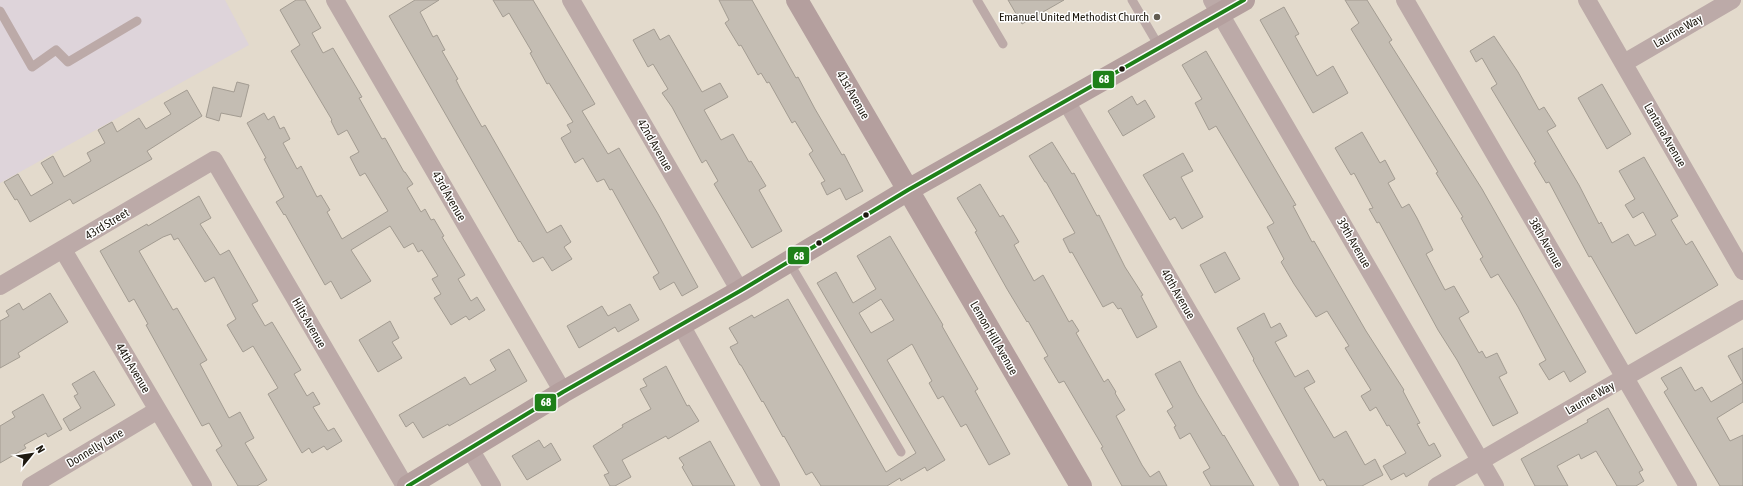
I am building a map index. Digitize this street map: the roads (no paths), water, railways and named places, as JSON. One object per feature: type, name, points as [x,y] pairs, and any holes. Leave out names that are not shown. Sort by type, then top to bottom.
[{"type":"street","name":"43rd Avenue","points":[[336,0],[563,392]]},
{"type":"street","name":"42nd Avenue","points":[[571,0],[740,291]]},
{"type":"street","name":"41st Avenue","points":[[797,0],[908,190]]},
{"type":"street","points":[[408,486],[563,392],[740,291],[908,190],[1160,48],[1216,7],[1244,0]]},
{"type":"street","name":"38th Avenue","points":[[1405,0],[1688,486]]},
{"type":"street","name":"Lantana Avenue","points":[[1587,0],[1743,271]]},
{"type":"street","name":"Laurine Way","points":[[1624,63],[1732,0]]},
{"type":"street","name":"39th Avenue","points":[[1216,7],[1495,486]]},
{"type":"street","name":"40th Avenue","points":[[1066,101],[1290,486]]},
{"type":"street","name":"43rd Street","points":[[0,286],[214,160]]},
{"type":"street","name":"Hilts Avenue","points":[[214,160],[405,486]]},
{"type":"street","name":"Lemon Hill Avenue","points":[[908,190],[1081,486]]},
{"type":"street","name":"44th Avenue","points":[[63,250],[203,486]]},
{"type":"street","name":"Laurine Way","points":[[1437,486],[1743,309]]},
{"type":"street","points":[[681,325],[771,486]]},
{"type":"street","name":"Donnelly Lane","points":[[31,486],[158,410]]},
{"type":"street","points":[[470,449],[492,486]]},
{"type":"lane","points":[[977,0],[1003,44]]},
{"type":"lane","points":[[1132,0],[1160,48]]},
{"type":"lane","points":[[0,11],[32,66],[56,50],[68,62],[137,20]]},
{"type":"lane","points":[[789,262],[901,452]]},
{"type":"place","name":"Emanuel United Methodist Church","points":[[1157,17]]}]
